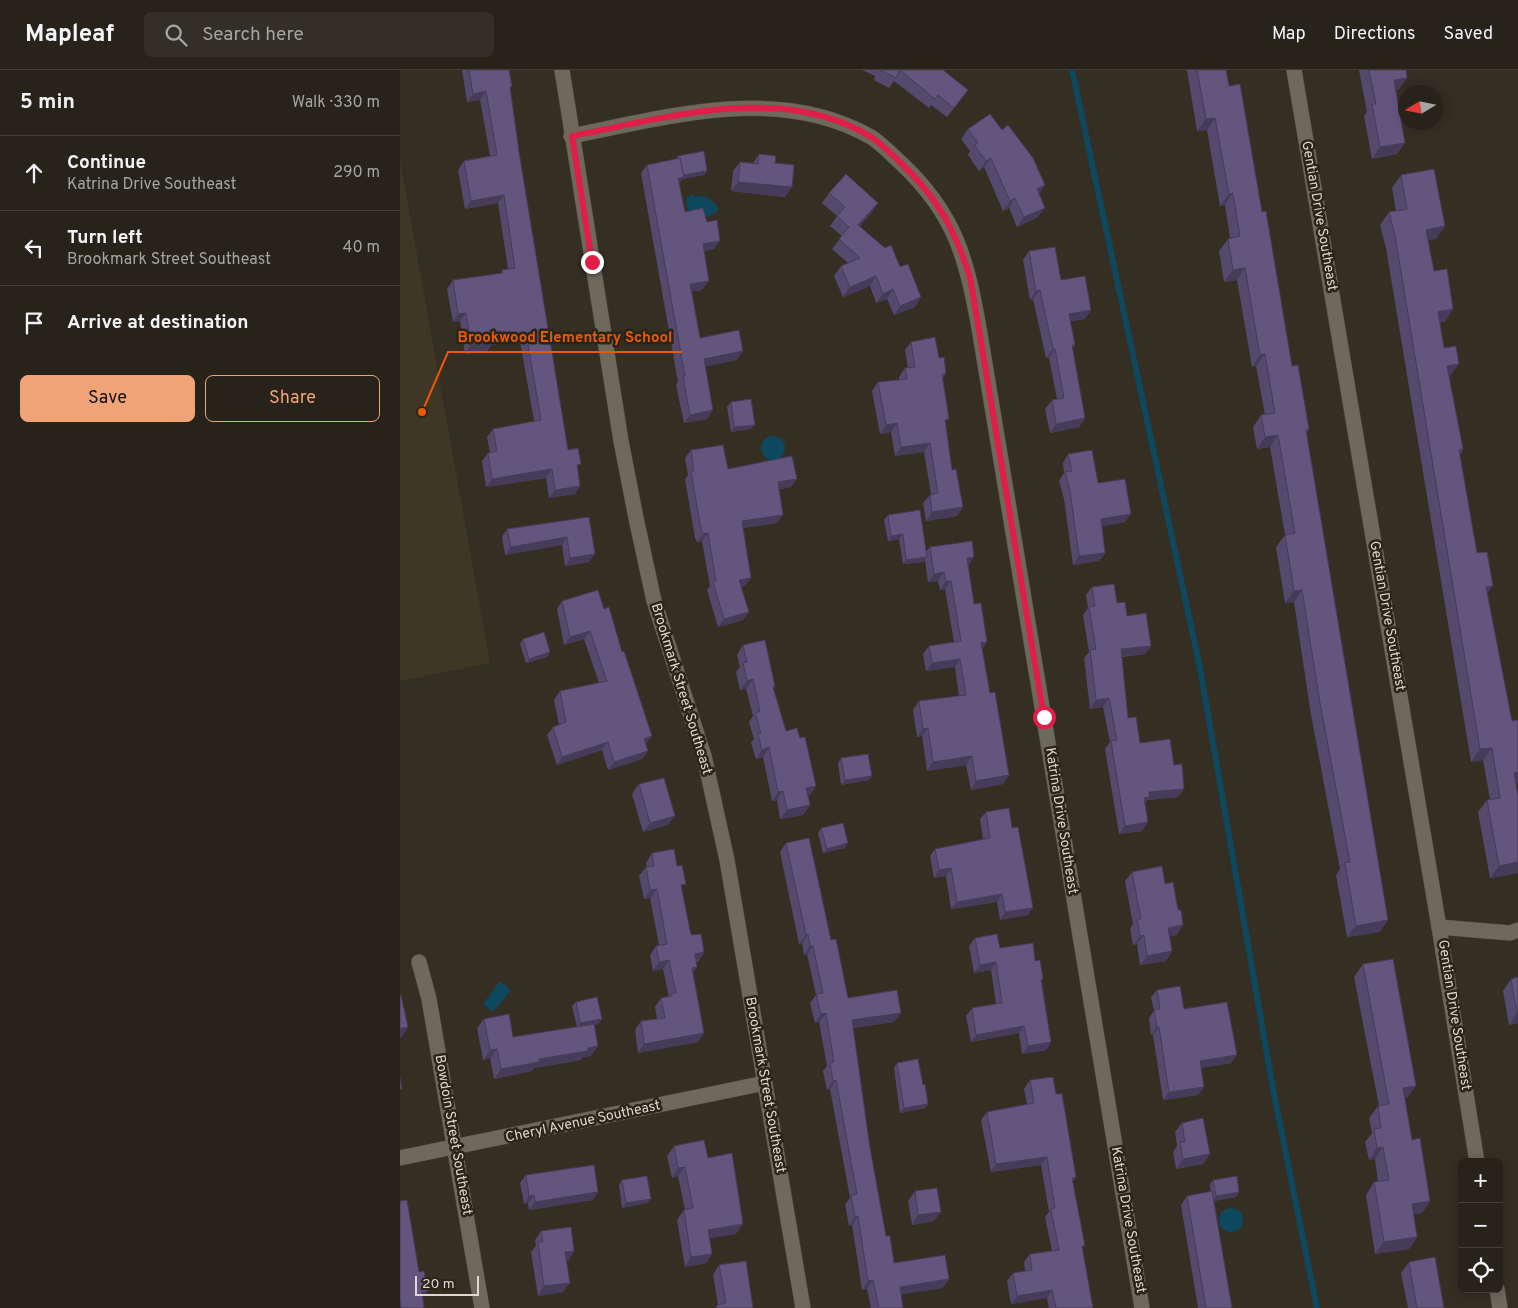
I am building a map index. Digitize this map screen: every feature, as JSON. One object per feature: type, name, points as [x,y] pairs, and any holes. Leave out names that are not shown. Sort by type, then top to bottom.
[{"type":"street","name":"Brookmark Street Southeast","points":[[562,70],[636,518],[654,601],[704,756],[713,794],[803,1308]]},
{"type":"street","name":"Gentian Drive Southeast","points":[[1294,70],[1440,926],[1476,1158]]},
{"type":"street","name":"Katrina Drive Southeast","points":[[572,136],[680,115],[725,109],[775,108],[824,116],[871,137],[883,146],[922,184],[954,232],[970,277],[977,316],[1142,1308]]},
{"type":"street","points":[[1440,926],[1510,933],[1518,930]]},
{"type":"street","name":"Bowdoin Street Southeast","points":[[419,962],[429,999],[482,1308]]},
{"type":"street","name":"Cheryl Avenue Southeast","points":[[400,1158],[765,1083]]},
{"type":"street","points":[[1498,1293],[1500,1308]]},
{"type":"shaded area","points":[[400,160],[490,663],[400,681]]},
{"type":"water","points":[[692,194],[695,197],[705,196],[717,205],[718,211],[708,217],[689,210],[686,205],[687,197]]},
{"type":"water","points":[[773,436],[778,437],[784,443],[784,453],[778,459],[773,460],[768,459],[762,453],[761,448],[762,443],[768,437]]},
{"type":"water","points":[[500,981],[511,990],[493,1012],[483,1004]]},
{"type":"water","points":[[1231,1208],[1240,1211],[1243,1220],[1240,1229],[1231,1232],[1222,1229],[1219,1220],[1222,1211]]},
{"type":"building","points":[[469,70],[509,70],[519,152],[568,450],[578,448],[581,464],[577,465],[580,486],[555,490],[552,469],[492,479],[488,453],[497,451],[493,429],[541,420],[526,332],[492,337],[493,342],[471,345],[466,313],[458,314],[453,280],[503,273],[502,270],[515,268],[504,195],[471,201],[464,161],[497,155],[486,91],[473,94]]},
{"type":"building","points":[[880,70],[900,70],[896,78]]},
{"type":"building","points":[[900,70],[943,70],[968,90],[954,108],[938,95],[935,99]]},
{"type":"building","points":[[1197,70],[1226,70],[1229,86],[1240,84],[1262,212],[1266,211],[1292,366],[1298,365],[1309,429],[1306,430],[1388,920],[1356,926],[1345,863],[1350,862],[1320,703],[1302,590],[1294,591],[1285,535],[1295,533],[1278,435],[1265,437],[1261,415],[1275,413],[1265,354],[1260,355],[1245,268],[1233,270],[1228,239],[1240,236],[1233,193],[1229,194],[1215,118],[1206,119]]},
{"type":"building","points":[[1369,70],[1406,70],[1407,78],[1394,80],[1398,103],[1398,130],[1403,130],[1405,143],[1380,147],[1372,104],[1376,104]]},
{"type":"building","points":[[990,114],[1002,130],[1008,125],[1033,158],[1045,185],[1037,189],[1045,208],[1024,217],[1015,198],[1010,201],[991,158],[986,161],[974,145],[978,143],[968,129]]},
{"type":"building","points":[[704,151],[707,171],[683,175],[678,156]]},
{"type":"building","points":[[759,154],[776,156],[775,163],[794,165],[792,187],[738,182],[740,162],[758,164]]},
{"type":"building","points":[[680,158],[684,177],[678,178],[685,212],[703,208],[707,222],[717,220],[720,241],[703,244],[709,281],[690,284],[700,338],[739,330],[743,351],[704,359],[713,410],[690,415],[683,376],[685,376],[647,165]]},
{"type":"building","points":[[1434,169],[1445,226],[1426,230],[1434,271],[1447,269],[1453,309],[1438,312],[1444,348],[1456,346],[1459,364],[1447,366],[1463,449],[1459,450],[1477,553],[1487,552],[1493,586],[1486,587],[1512,721],[1518,720],[1518,772],[1514,773],[1518,796],[1518,862],[1499,866],[1487,800],[1500,798],[1492,748],[1480,749],[1395,236],[1389,212],[1407,209],[1401,175]]},
{"type":"building","points":[[846,174],[878,203],[858,225],[885,248],[891,245],[900,267],[908,264],[921,297],[900,306],[893,289],[883,294],[876,276],[850,287],[841,266],[860,258],[839,239],[849,227],[837,216],[845,207],[829,193]]},
{"type":"building","points":[[1055,247],[1061,280],[1085,276],[1091,310],[1069,314],[1075,345],[1072,345],[1085,418],[1056,424],[1052,400],[1064,398],[1055,349],[1053,349],[1040,290],[1036,291],[1029,251]]},
{"type":"building","points":[[935,337],[939,358],[944,357],[946,373],[942,374],[949,419],[945,420],[952,470],[956,469],[963,507],[932,512],[930,495],[938,493],[930,443],[901,447],[897,423],[886,425],[878,382],[907,379],[905,368],[915,367],[911,342]]},
{"type":"building","points":[[751,399],[755,425],[734,427],[731,402]]},
{"type":"building","points":[[723,445],[728,469],[792,456],[797,479],[778,482],[783,515],[742,521],[751,578],[739,580],[749,612],[724,619],[713,582],[716,581],[708,533],[703,534],[701,529],[691,471],[694,471],[691,450]]},
{"type":"building","points":[[1092,450],[1098,483],[1125,479],[1131,514],[1101,519],[1105,553],[1079,556],[1070,491],[1065,472],[1072,471],[1068,454]]},
{"type":"building","points":[[920,510],[927,557],[906,560],[903,534],[891,536],[888,515]]},
{"type":"building","points":[[589,517],[595,554],[570,558],[567,537],[511,547],[507,529]]},
{"type":"building","points":[[972,541],[974,557],[967,558],[974,604],[981,603],[987,642],[981,643],[990,693],[995,692],[1009,775],[976,781],[972,756],[933,762],[928,728],[923,729],[919,701],[966,695],[960,659],[932,663],[929,646],[961,641],[951,581],[946,581],[944,572],[934,574],[930,547]]},
{"type":"building","points":[[1114,584],[1117,603],[1125,602],[1127,616],[1146,613],[1151,646],[1121,649],[1128,718],[1136,717],[1140,743],[1170,739],[1174,765],[1182,764],[1184,789],[1149,792],[1150,797],[1144,798],[1148,822],[1125,826],[1111,741],[1117,740],[1109,698],[1096,700],[1090,650],[1096,649],[1089,607],[1095,606],[1092,587]]},
{"type":"building","points":[[598,590],[604,609],[609,607],[622,652],[624,651],[652,736],[644,739],[648,751],[614,762],[608,742],[562,757],[553,727],[566,722],[560,691],[607,681],[590,631],[570,637],[562,601]]},
{"type":"building","points":[[544,632],[550,652],[529,659],[523,639]]},
{"type":"building","points":[[765,640],[775,687],[773,687],[786,731],[797,728],[800,738],[805,737],[816,786],[806,788],[810,805],[787,810],[783,791],[778,792],[769,747],[762,750],[758,733],[761,733],[755,713],[760,711],[753,679],[747,681],[743,663],[747,662],[743,645]]},
{"type":"building","points":[[868,754],[872,776],[845,780],[841,758]]},
{"type":"building","points":[[664,778],[675,816],[650,823],[639,784]]},
{"type":"building","points":[[1009,808],[1012,828],[1018,827],[1033,908],[1005,912],[1002,894],[957,902],[951,868],[939,870],[935,849],[990,838],[986,812]]},
{"type":"building","points":[[843,823],[848,843],[827,849],[821,828]]},
{"type":"building","points":[[809,838],[831,940],[836,939],[848,998],[897,990],[901,1013],[852,1020],[870,1148],[886,1236],[890,1236],[894,1263],[945,1255],[949,1279],[900,1287],[903,1308],[879,1308],[873,1280],[868,1281],[858,1216],[855,1217],[851,1195],[857,1194],[836,1080],[833,1081],[830,1063],[834,1062],[826,1013],[821,1014],[816,994],[823,993],[813,946],[810,946],[808,934],[806,935],[786,843]]},
{"type":"building","points":[[674,849],[677,866],[682,865],[686,884],[681,885],[691,935],[701,934],[704,952],[695,954],[697,967],[692,968],[704,1033],[644,1044],[641,1021],[665,1018],[661,998],[672,996],[672,993],[676,993],[669,960],[659,962],[656,946],[667,944],[657,889],[650,890],[646,867],[654,866],[652,853]]},
{"type":"building","points":[[1162,866],[1165,884],[1173,882],[1183,925],[1168,928],[1172,951],[1147,956],[1144,935],[1140,936],[1137,919],[1141,919],[1132,872]]},
{"type":"building","points":[[997,934],[1000,948],[1033,943],[1035,961],[1040,960],[1043,979],[1041,980],[1051,1042],[1028,1046],[1024,1026],[976,1035],[972,1008],[1002,1003],[996,962],[980,965],[975,938]]},
{"type":"building","points":[[1393,959],[1416,1086],[1403,1088],[1412,1140],[1420,1138],[1430,1201],[1412,1204],[1417,1237],[1384,1242],[1374,1182],[1389,1180],[1383,1147],[1377,1148],[1374,1129],[1381,1128],[1378,1106],[1389,1104],[1363,964]]},
{"type":"building","points":[[1518,977],[1518,1012],[1517,1012],[1511,979]]},
{"type":"building","points":[[1180,986],[1184,1009],[1227,1002],[1237,1055],[1200,1061],[1204,1087],[1169,1092],[1159,1027],[1157,1027],[1154,1010],[1160,1009],[1157,990]]},
{"type":"building","points":[[400,995],[408,1027],[400,1029]]},
{"type":"building","points":[[597,997],[602,1019],[580,1023],[576,1002]]},
{"type":"building","points":[[509,1014],[513,1037],[594,1024],[598,1046],[588,1048],[588,1051],[539,1059],[539,1062],[501,1069],[497,1049],[490,1050],[484,1019]]},
{"type":"building","points":[[918,1059],[928,1104],[904,1108],[897,1063]]},
{"type":"building","points":[[1053,1077],[1056,1094],[1062,1094],[1076,1177],[1072,1178],[1085,1246],[1082,1246],[1093,1308],[1056,1308],[1052,1290],[1017,1296],[1013,1273],[1032,1270],[1030,1254],[1059,1250],[1051,1209],[1055,1208],[1047,1157],[996,1164],[987,1112],[1034,1103],[1030,1080]]},
{"type":"building","points":[[1203,1118],[1210,1154],[1183,1159],[1180,1142],[1185,1142],[1182,1123]]},
{"type":"building","points":[[704,1140],[708,1158],[732,1153],[743,1224],[708,1230],[712,1254],[691,1257],[684,1210],[693,1208],[685,1167],[678,1168],[674,1146]]},
{"type":"building","points":[[594,1165],[598,1192],[535,1202],[534,1195],[529,1196],[526,1175]]},
{"type":"building","points":[[647,1176],[651,1199],[626,1203],[622,1180]]},
{"type":"building","points":[[1237,1176],[1239,1192],[1216,1196],[1213,1180]]},
{"type":"building","points":[[937,1188],[941,1212],[918,1215],[915,1191]]},
{"type":"building","points":[[1212,1191],[1232,1308],[1206,1308],[1187,1196]]},
{"type":"building","points":[[407,1200],[419,1272],[424,1271],[428,1291],[422,1292],[424,1308],[401,1308],[400,1201]]},
{"type":"building","points":[[571,1227],[574,1251],[565,1252],[570,1283],[544,1286],[538,1242],[543,1242],[541,1231]]},
{"type":"building","points":[[1435,1257],[1444,1308],[1417,1308],[1409,1262]]},
{"type":"building","points":[[746,1261],[753,1308],[717,1308],[717,1305],[726,1303],[719,1265]]},
{"type":"waterway","points":[[1072,70],[1200,668],[1273,1089],[1317,1308]]},
{"type":"place","name":"Brookwood Elementary School","points":[[422,412]]},
{"type":"route","points":[[592,262],[572,136],[680,115],[725,109],[775,108],[824,116],[871,137],[883,146],[922,184],[954,232],[970,277],[1044,717]]}]
